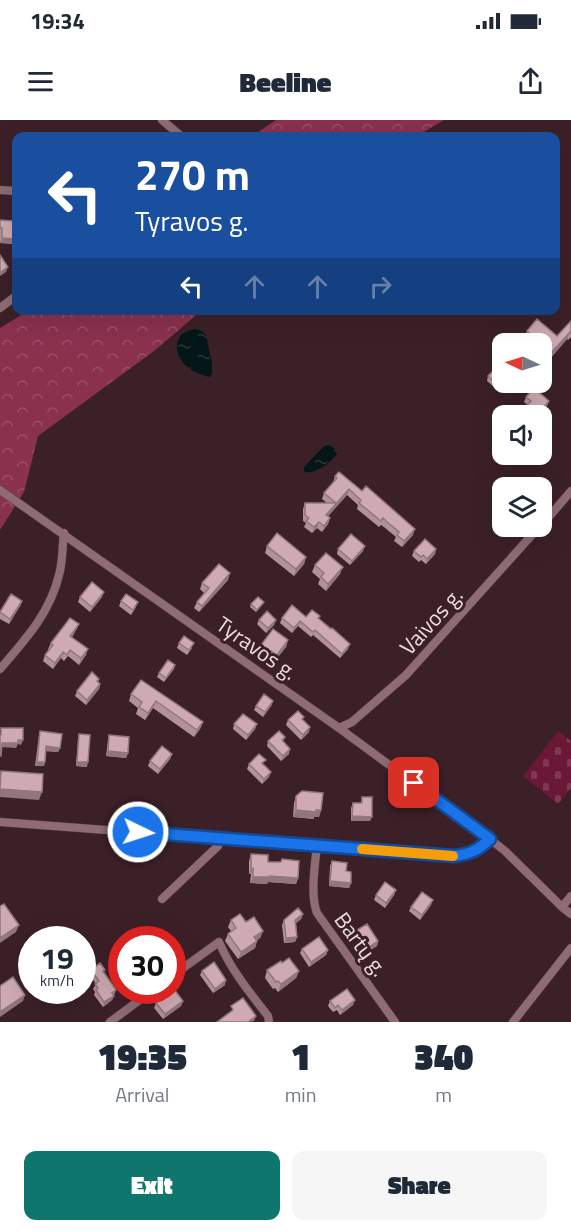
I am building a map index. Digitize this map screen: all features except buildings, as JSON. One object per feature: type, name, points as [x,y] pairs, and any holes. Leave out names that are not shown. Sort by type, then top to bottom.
[{"type":"street","points":[[162,120],[176,132]]},
{"type":"street","name":"Tyravos g.","points":[[0,489],[339,728],[490,839],[571,914]]},
{"type":"street","name":"Vaivos g.","points":[[552,513],[571,491]]},
{"type":"street","points":[[0,669],[31,633],[49,603],[60,574],[64,533]]},
{"type":"street","name":"Vaivos g.","points":[[339,728],[352,722],[406,675],[531,537]]},
{"type":"street","points":[[0,822],[454,856],[478,850],[490,839]]},
{"type":"street","points":[[162,899],[218,846],[220,838]]},
{"type":"street","name":"Bartų g.","points":[[317,845],[314,896],[317,913],[395,1022]]},
{"type":"street","points":[[562,907],[571,896]]},
{"type":"street","points":[[186,966],[219,942],[242,983],[268,1016],[268,1022]]},
{"type":"street","points":[[513,1022],[571,948]]},
{"type":"street","points":[[110,1022],[134,1004]]},
{"type":"green space","points":[[276,120],[444,120],[424,132],[258,132]]},
{"type":"green space","points":[[21,315],[196,315],[154,351],[38,436],[24,492],[0,530],[0,328]]},
{"type":"green space","points":[[558,731],[571,741],[571,788],[558,804],[523,776]]},
{"type":"water","points":[[194,329],[206,335],[212,363],[210,377],[187,367],[177,351],[180,336]]},
{"type":"water","points":[[324,446],[334,448],[337,454],[323,467],[306,473],[304,467]]},
{"type":"slow traffic","points":[[362,849],[453,856]]},
{"type":"route","points":[[138,832],[454,856],[478,850],[490,839],[414,783]]}]
